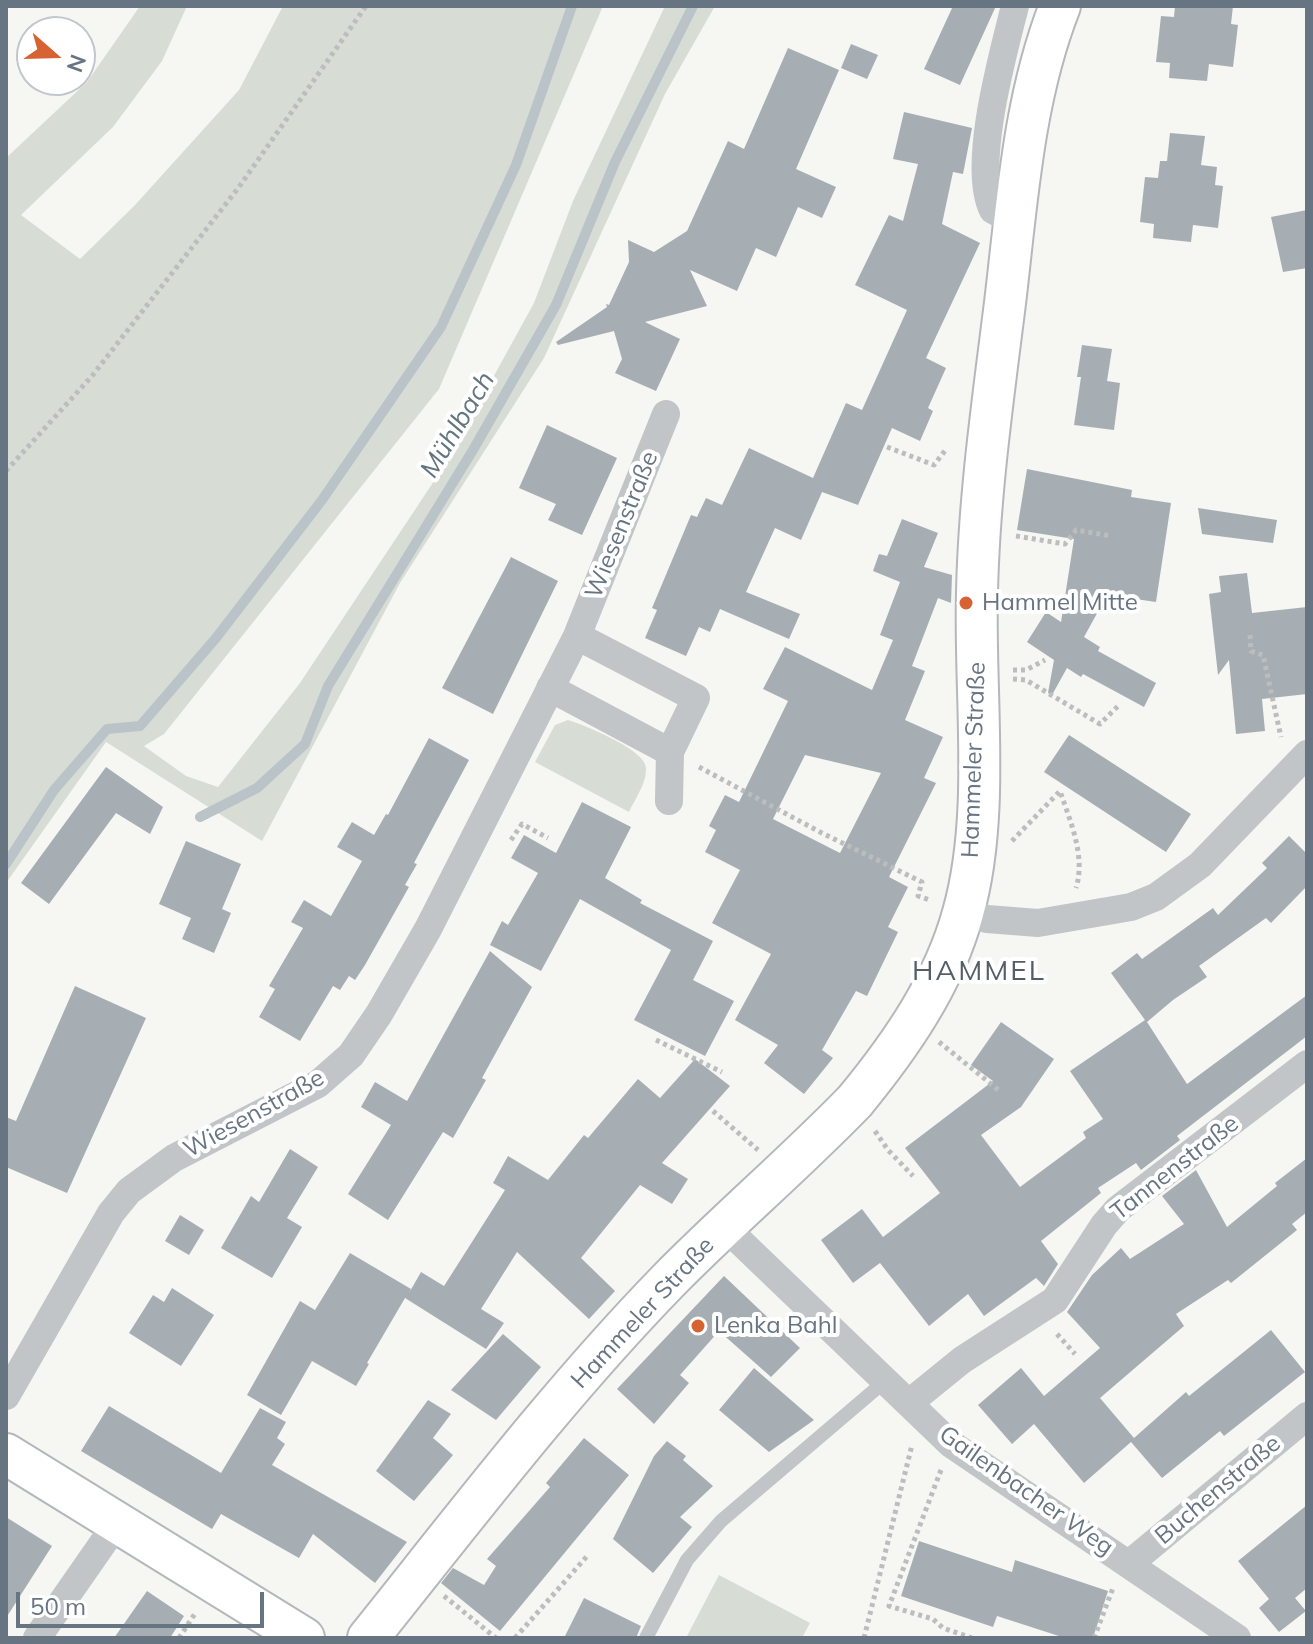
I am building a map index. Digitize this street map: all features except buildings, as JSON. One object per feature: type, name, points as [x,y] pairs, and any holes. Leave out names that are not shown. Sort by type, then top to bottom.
[{"type":"main road","name":"Hammeler Straße","points":[[368,1638],[586,1372],[667,1282],[855,1101],[914,1022],[950,951],[967,896],[978,779],[976,595],[982,494],[1026,128],[1060,6]]},
{"type":"main road","points":[[6,1454],[304,1638]]},
{"type":"street","points":[[1015,6],[991,120],[986,185],[993,210],[1015,222]]},
{"type":"street","name":"Wiesenstraße","points":[[6,1396],[111,1213],[129,1191],[174,1158],[318,1084],[351,1055],[379,1014],[428,929],[577,636],[666,414]]},
{"type":"street","points":[[577,636],[696,698],[670,752],[669,801]]},
{"type":"street","points":[[550,688],[670,752]]},
{"type":"street","points":[[967,896],[1013,922],[1038,923],[1131,907],[1178,884],[1298,764]]},
{"type":"street","name":"Tannenstraße","points":[[915,1408],[962,1360],[1055,1300],[1104,1225],[1118,1209],[1307,1064]]},
{"type":"street","name":"Gailenbacher Weg","points":[[724,1226],[951,1444],[1237,1638]]},
{"type":"street","name":"Buchenstraße","points":[[1129,1564],[1307,1416]]},
{"type":"street","points":[[37,1638],[117,1523]]},
{"type":"lane","points":[[646,1638],[687,1560],[721,1521],[884,1382]]},
{"type":"path","points":[[6,471],[92,376],[230,199],[366,6]]},
{"type":"path","points":[[887,447],[934,465],[947,448]]},
{"type":"path","points":[[1011,536],[1065,544],[1076,530],[1111,536]]},
{"type":"path","points":[[1017,598],[1049,606],[1059,600]]},
{"type":"path","points":[[1250,635],[1251,651],[1263,655],[1298,764]]},
{"type":"path","points":[[1026,670],[1045,660]]},
{"type":"path","points":[[978,675],[1026,680],[1100,724],[1119,705]]},
{"type":"path","points":[[670,752],[922,882],[919,893]]},
{"type":"path","points":[[967,896],[1060,791],[1078,851],[1080,876],[1066,919]]},
{"type":"path","points":[[511,840],[522,824],[548,838]]},
{"type":"path","points":[[914,1022],[1001,1092]]},
{"type":"path","points":[[656,1040],[722,1072]]},
{"type":"path","points":[[855,1101],[888,1150],[913,1176]]},
{"type":"path","points":[[713,1111],[783,1171]]},
{"type":"path","points":[[864,1638],[915,1408]]},
{"type":"path","points":[[951,1444],[889,1606],[933,1619],[943,1628],[972,1638]]},
{"type":"path","points":[[515,1638],[589,1554]]},
{"type":"path","points":[[1094,1638],[1110,1592],[1129,1564]]},
{"type":"path","points":[[419,1575],[496,1638]]},
{"type":"shaded area","points":[[140,6],[187,6],[162,61],[113,127],[21,215],[80,259],[135,205],[239,90],[283,6],[603,6],[439,389],[164,734],[144,746],[186,776],[218,787],[300,683],[446,463],[534,303],[573,201],[665,6],[715,6],[665,94],[544,358],[400,583],[262,841],[106,742],[6,883],[6,158],[72,96],[96,96],[96,69]]},
{"type":"shaded area","points":[[568,720],[622,744],[645,764],[644,782],[629,812],[535,762],[555,725]]},
{"type":"shaded area","points":[[719,1575],[810,1623],[802,1638],[686,1638]]},
{"type":"waterway","points":[[6,864],[54,790],[107,729],[140,726],[216,638],[322,500],[441,327],[516,165],[572,6]]},
{"type":"waterway","name":"Mühlbach","points":[[200,817],[257,788],[305,744],[328,686],[473,450],[556,305],[615,162],[693,6]]},
{"type":"place","name":"Hammel Mitte","points":[[966,603]]},
{"type":"place","name":"Lenka Bahl","points":[[698,1326]]},
{"type":"district","name":"HAMMEL","points":[[979,972]]}]
